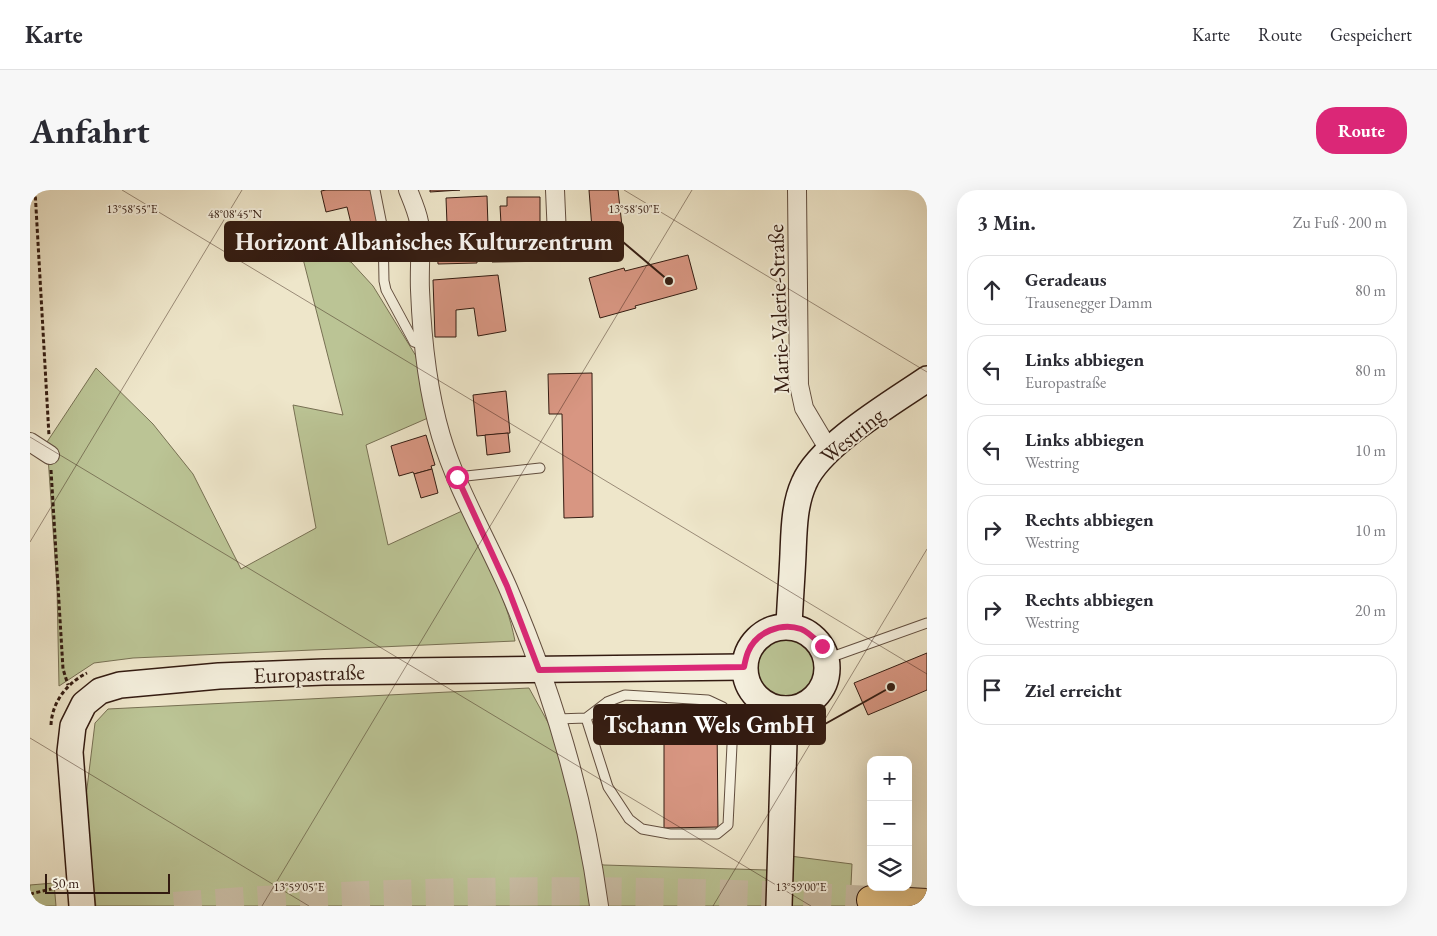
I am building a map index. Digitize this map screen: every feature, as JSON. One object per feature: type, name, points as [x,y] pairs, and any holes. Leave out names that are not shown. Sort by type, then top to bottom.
[{"type":"highway","points":[[900,901],[927,894]]},
{"type":"highway","points":[[871,900],[927,903]]},
{"type":"street","points":[[408,190],[419,222],[423,345],[441,436],[457,477],[513,601],[549,692],[578,793],[592,858],[599,906]]},
{"type":"street","points":[[420,239],[557,236],[555,190]]},
{"type":"street","name":"Marie-Valerie-Straße","points":[[797,190],[799,385],[804,408],[829,450]]},
{"type":"street","name":"Westring","points":[[789,626],[794,527],[804,483],[815,464],[829,450],[858,427],[927,379]]},
{"type":"street","points":[[30,442],[50,454]]},
{"type":"street","points":[[789,626],[802,629],[813,636],[822,646],[826,659],[827,674],[822,688],[812,699],[800,707],[785,709],[769,706],[756,697],[748,683],[744,667],[748,651],[758,637],[772,629],[789,626]]},
{"type":"street","name":"Europastraße","points":[[71,901],[70,752],[73,726],[84,704],[100,691],[120,685],[219,676],[324,672],[744,667]]},
{"type":"street","points":[[779,906],[785,709]]},
{"type":"lane","points":[[375,190],[383,230],[384,281],[386,290],[414,342],[423,345]]},
{"type":"lane","points":[[457,477],[540,468]]},
{"type":"lane","points":[[826,659],[927,623]]},
{"type":"lane","points":[[557,719],[586,718],[607,702],[625,695],[708,700],[723,706],[733,725],[728,825],[717,834],[670,834],[642,829],[629,819],[608,787],[586,718]]},
{"type":"path","points":[[35,190],[63,669],[68,685]]},
{"type":"path","points":[[31,895],[60,887],[71,901]]},
{"type":"green space","points":[[301,251],[351,262],[373,286],[416,356],[428,418],[366,445],[388,545],[462,511],[486,558],[500,591],[515,641],[133,658],[94,663],[59,686],[57,587],[47,442],[96,368],[153,424],[193,474],[241,569],[316,528],[293,405],[343,415]]},
{"type":"green space","points":[[779,637],[791,637],[808,646],[815,657],[817,669],[815,681],[808,692],[791,701],[779,701],[767,696],[758,687],[753,675],[753,663],[758,651],[767,642]]},
{"type":"green space","points":[[529,688],[556,737],[587,862],[604,865],[767,870],[764,906],[96,906],[84,813],[95,723],[108,709]]},
{"type":"green space","points":[[790,856],[852,864],[850,906],[788,906]]},
{"type":"green space","points":[[54,883],[56,906],[30,906],[30,885]]},
{"type":"building","points":[[371,190],[381,233],[355,240],[347,207],[326,212],[321,191]]},
{"type":"building","points":[[430,190],[460,190],[430,192]]},
{"type":"building","points":[[589,190],[618,190],[622,226],[592,229]]},
{"type":"building","points":[[487,196],[488,226],[464,227],[464,223],[447,224],[446,198]]},
{"type":"building","points":[[507,197],[540,197],[540,223],[501,224],[500,206],[507,206]]},
{"type":"building","points":[[558,243],[559,261],[492,262],[491,244]]},
{"type":"building","points":[[477,246],[477,263],[438,264],[437,247]]},
{"type":"building","points":[[688,255],[697,289],[600,318],[589,278],[624,268],[625,271]]},
{"type":"building","points":[[498,275],[506,331],[478,336],[474,308],[456,310],[456,337],[435,337],[433,280]]},
{"type":"building","points":[[592,373],[593,517],[564,518],[562,414],[549,414],[548,374]]},
{"type":"building","points":[[506,391],[510,433],[477,436],[473,395]]},
{"type":"building","points":[[508,433],[510,452],[487,455],[485,435]]},
{"type":"building","points":[[426,435],[435,465],[431,466],[432,469],[399,476],[391,446]]},
{"type":"building","points":[[432,469],[438,493],[421,498],[414,474]]},
{"type":"building","points":[[927,653],[927,690],[868,715],[854,683]]},
{"type":"building","points":[[672,706],[711,706],[711,722],[717,721],[718,827],[664,828],[664,722],[672,722]]},
{"type":"tunnel","points":[[174,906],[348,896],[522,891],[697,893],[871,900]]},
{"type":"place","name":"Horizont Albanisches Kulturzentrum","points":[[669,281]]},
{"type":"place","name":"Tschann Wels GmbH","points":[[891,687]]},
{"type":"route","points":[[457,477],[520,616],[539,670],[744,667],[748,651],[758,637],[772,629],[789,626],[802,629],[813,636],[822,646]]}]
